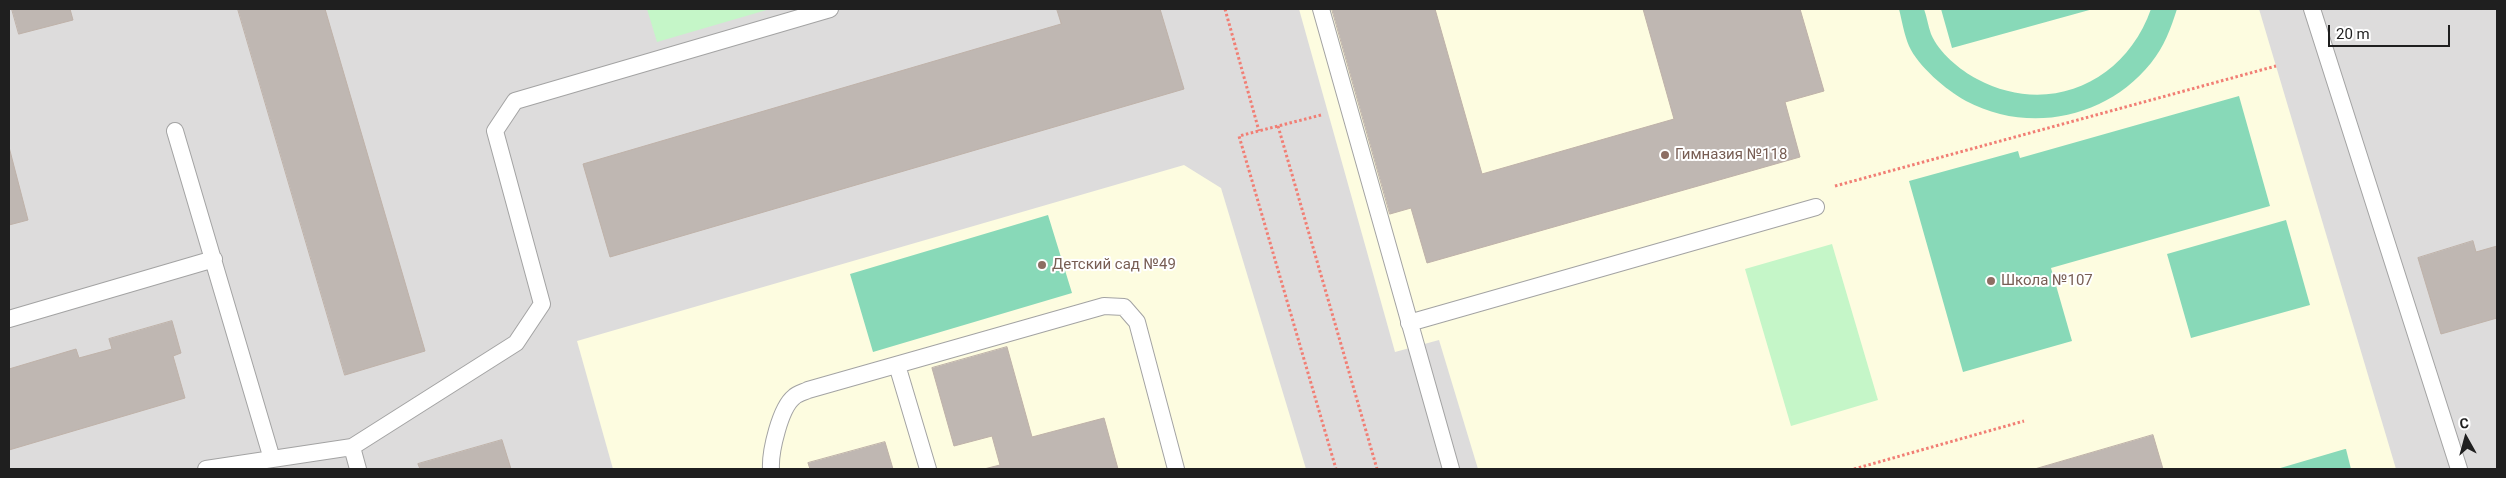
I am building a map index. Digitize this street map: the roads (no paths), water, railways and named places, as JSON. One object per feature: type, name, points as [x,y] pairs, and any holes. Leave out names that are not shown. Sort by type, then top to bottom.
[{"type":"lane","points":[[206,469],[352,447],[516,344],[542,304],[495,130],[515,101],[830,9]]},
{"type":"lane","points":[[1321,9],[1408,324],[1451,469]]},
{"type":"lane","points":[[2312,9],[2459,469]]},
{"type":"lane","points":[[175,131],[272,459]]},
{"type":"lane","points":[[1408,324],[1816,207]]},
{"type":"lane","points":[[9,319],[214,259]]},
{"type":"lane","points":[[771,469],[772,453],[784,410],[793,397],[808,390],[1104,306],[1124,307],[1136,322],[1176,469]]},
{"type":"lane","points":[[898,365],[928,469]]},
{"type":"lane","points":[[352,447],[358,469]]},
{"type":"place","name":"Гимназия №118","points":[[1665,155]]},
{"type":"place","name":"Детский сад №49","points":[[1042,265]]},
{"type":"place","name":"Школа №107","points":[[1991,281]]}]
